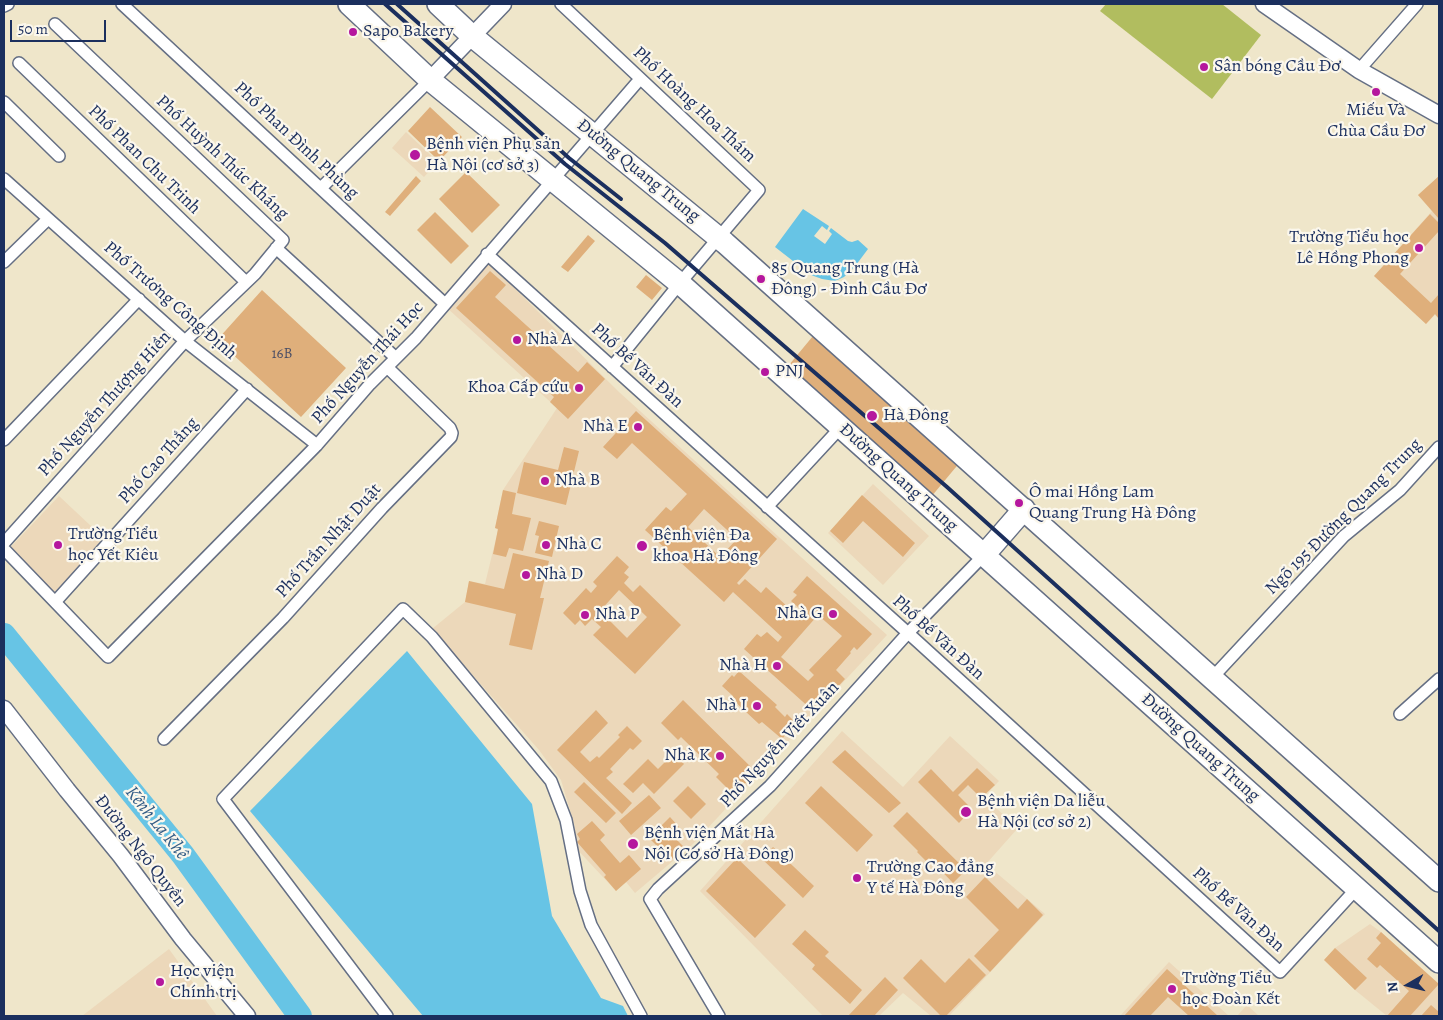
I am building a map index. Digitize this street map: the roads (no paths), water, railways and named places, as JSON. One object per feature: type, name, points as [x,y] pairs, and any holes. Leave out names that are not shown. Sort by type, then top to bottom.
[{"type":"highway","name":"Đường Quang Trung","points":[[349,4],[430,80],[680,283],[1439,962]]},
{"type":"highway","name":"Đường Quang Trung","points":[[438,4],[472,36],[720,238],[1439,881]]},
{"type":"highway","points":[[984,554],[1024,509]]},
{"type":"street","points":[[4,6],[8,4]]},
{"type":"street","name":"Phố Phan Đình Phùng","points":[[122,4],[445,304]]},
{"type":"street","points":[[320,188],[430,80],[503,4]]},
{"type":"street","name":"Phố Hoàng Hoa Thám","points":[[560,4],[759,190],[720,238]]},
{"type":"street","points":[[1264,4],[1359,70],[1439,115]]},
{"type":"street","points":[[1359,70],[1417,4]]},
{"type":"street","name":"Phố Huỳnh Thúc Kháng","points":[[55,24],[283,240],[276,248],[396,358]]},
{"type":"street","name":"Phố Phan Chu Trinh","points":[[18,63],[246,282]]},
{"type":"street","name":"Phố Nguyễn Thái Học","points":[[56,601],[108,657],[317,445],[370,384],[416,338],[487,254],[554,181],[565,164],[640,79]]},
{"type":"street","points":[[4,102],[59,156]]},
{"type":"street","name":"Phố Trương Công Định","points":[[4,180],[185,340],[317,445]]},
{"type":"street","points":[[4,262],[48,219]]},
{"type":"street","points":[[612,367],[680,283],[720,238]]},
{"type":"street","name":"Phố Nguyễn Thượng Hiền","points":[[4,543],[185,340],[246,282],[276,248]]},
{"type":"street","name":"Phố Bế Văn Đàn","points":[[487,254],[1280,972],[1357,888]]},
{"type":"street","points":[[4,440],[140,299]]},
{"type":"street","name":"Phố Trần Nhật Duật","points":[[164,739],[283,618],[382,508],[451,437],[450,428],[387,367]]},
{"type":"street","name":"Phố Cao Thắng","points":[[56,601],[247,389]]},
{"type":"street","points":[[767,507],[840,427]]},
{"type":"street","name":"Ngõ 195 Đường Quang Trung","points":[[1212,678],[1344,536],[1400,490],[1439,447]]},
{"type":"street","points":[[4,549],[56,601]]},
{"type":"street","name":"Phố Nguyễn Viết Xuân","points":[[719,1016],[650,899],[658,889],[770,786],[907,634],[984,554]]},
{"type":"street","points":[[387,1016],[223,799],[403,609],[432,637],[551,780],[566,820],[580,891],[591,925],[640,1016]]},
{"type":"street","points":[[1400,714],[1439,679]]},
{"type":"street","name":"Đường Ngô Quyền","points":[[4,709],[121,856],[183,939],[247,1016]]},
{"type":"water","points":[[803,209],[829,226],[827,230],[822,226],[814,236],[825,244],[832,234],[829,231],[831,228],[848,241],[858,240],[868,249],[844,277],[835,281],[811,275],[775,247]]},
{"type":"water","points":[[407,651],[532,804],[552,916],[601,998],[623,1006],[628,1016],[423,1016],[250,811]]},
{"type":"waterway","name":"Kênh La Khê","points":[[4,635],[183,855],[300,1016]]},
{"type":"railway","points":[[385,4],[565,164],[665,243],[947,487],[1439,931]]},
{"type":"railway","points":[[397,4],[569,158],[621,199]]},
{"type":"place","name":"Sapo Bakery","points":[[353,32]]},
{"type":"place","name":"Sân bóng Cầu Đơ","points":[[1204,67]]},
{"type":"place","name":"Miếu Và Chùa Cầu Đơ","points":[[1376,92]]},
{"type":"place","name":"Bệnh viện Phụ sản Hà Nội (cơ sở 3)","points":[[415,155]]},
{"type":"place","name":"Trường Tiểu học Lê Hồng Phong","points":[[1419,248]]},
{"type":"place","name":"85 Quang Trung (Hà Đông) - Đình Cầu Đơ","points":[[761,279]]},
{"type":"place","name":"Nhà A","points":[[517,340]]},
{"type":"place","name":"PNJ","points":[[765,372]]},
{"type":"place","name":"Khoa Cấp cứu","points":[[579,388]]},
{"type":"place","name":"Hà Đông","points":[[872,416]]},
{"type":"place","name":"Nhà E","points":[[638,427]]},
{"type":"place","name":"Nhà B","points":[[545,481]]},
{"type":"place","name":"Ô mai Hồng Lam Quang Trung Hà Đông","points":[[1019,503]]},
{"type":"place","name":"Trường Tiểu học Yết Kiêu","points":[[58,545]]},
{"type":"place","name":"Nhà C","points":[[546,545]]},
{"type":"place","name":"Bệnh viện Đa khoa Hà Đông","points":[[642,546]]},
{"type":"place","name":"Nhà D","points":[[526,575]]},
{"type":"place","name":"Nhà G","points":[[833,614]]},
{"type":"place","name":"Nhà P","points":[[585,615]]},
{"type":"place","name":"Nhà H","points":[[777,666]]},
{"type":"place","name":"Nhà I","points":[[757,706]]},
{"type":"place","name":"Nhà K","points":[[720,756]]},
{"type":"place","name":"Bệnh viện Da liễu Hà Nội (cơ sở 2)","points":[[966,812]]},
{"type":"place","name":"Bệnh viện Mắt Hà Nội (Cơ sở Hà Đông)","points":[[633,844]]},
{"type":"place","name":"Trường Cao đẳng Y tế Hà Đông","points":[[857,878]]},
{"type":"place","name":"Học viện Chính trị","points":[[160,982]]},
{"type":"place","name":"Trường Tiểu học Đoàn Kết","points":[[1172,989]]}]
